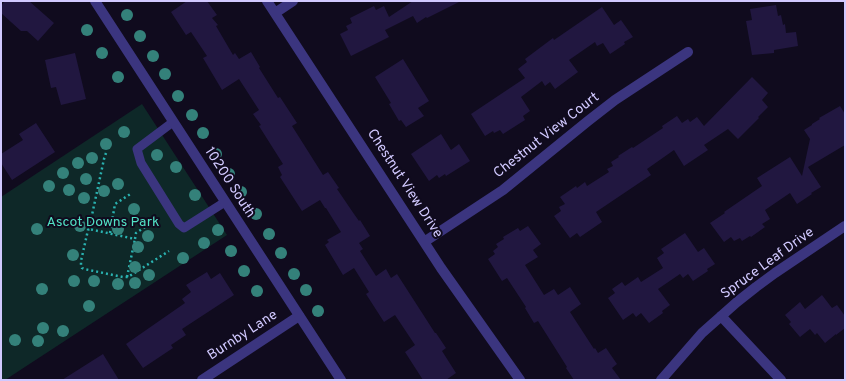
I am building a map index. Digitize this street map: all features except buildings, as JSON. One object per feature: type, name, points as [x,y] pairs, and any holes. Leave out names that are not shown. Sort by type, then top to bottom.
[{"type":"street","name":"10200 South","points":[[95,1],[341,380]]},
{"type":"street","name":"Chestnut View Drive","points":[[267,1],[424,242],[520,380]]},
{"type":"street","points":[[275,13],[293,1]]},
{"type":"street","name":"Chestnut View Court","points":[[424,242],[503,190],[615,100],[688,52]]},
{"type":"street","name":"Spruce Leaf Drive","points":[[661,380],[702,333],[721,316],[775,273],[845,226]]},
{"type":"street","name":"Burnby Lane","points":[[202,380],[299,316]]},
{"type":"street","points":[[721,316],[781,380]]},
{"type":"lane","points":[[173,122],[137,149],[141,163],[179,224],[184,228],[225,202]]},
{"type":"path","points":[[106,153],[80,265],[82,268],[127,277],[131,276],[170,250]]},
{"type":"path","points":[[110,234],[115,204],[132,194]]},
{"type":"path","points":[[127,277],[136,233],[151,223]]},
{"type":"path","points":[[89,229],[135,239]]},
{"type":"green space","name":"Ascot Downs Park","points":[[142,104],[227,235],[5,380],[1,380],[1,197]]}]
